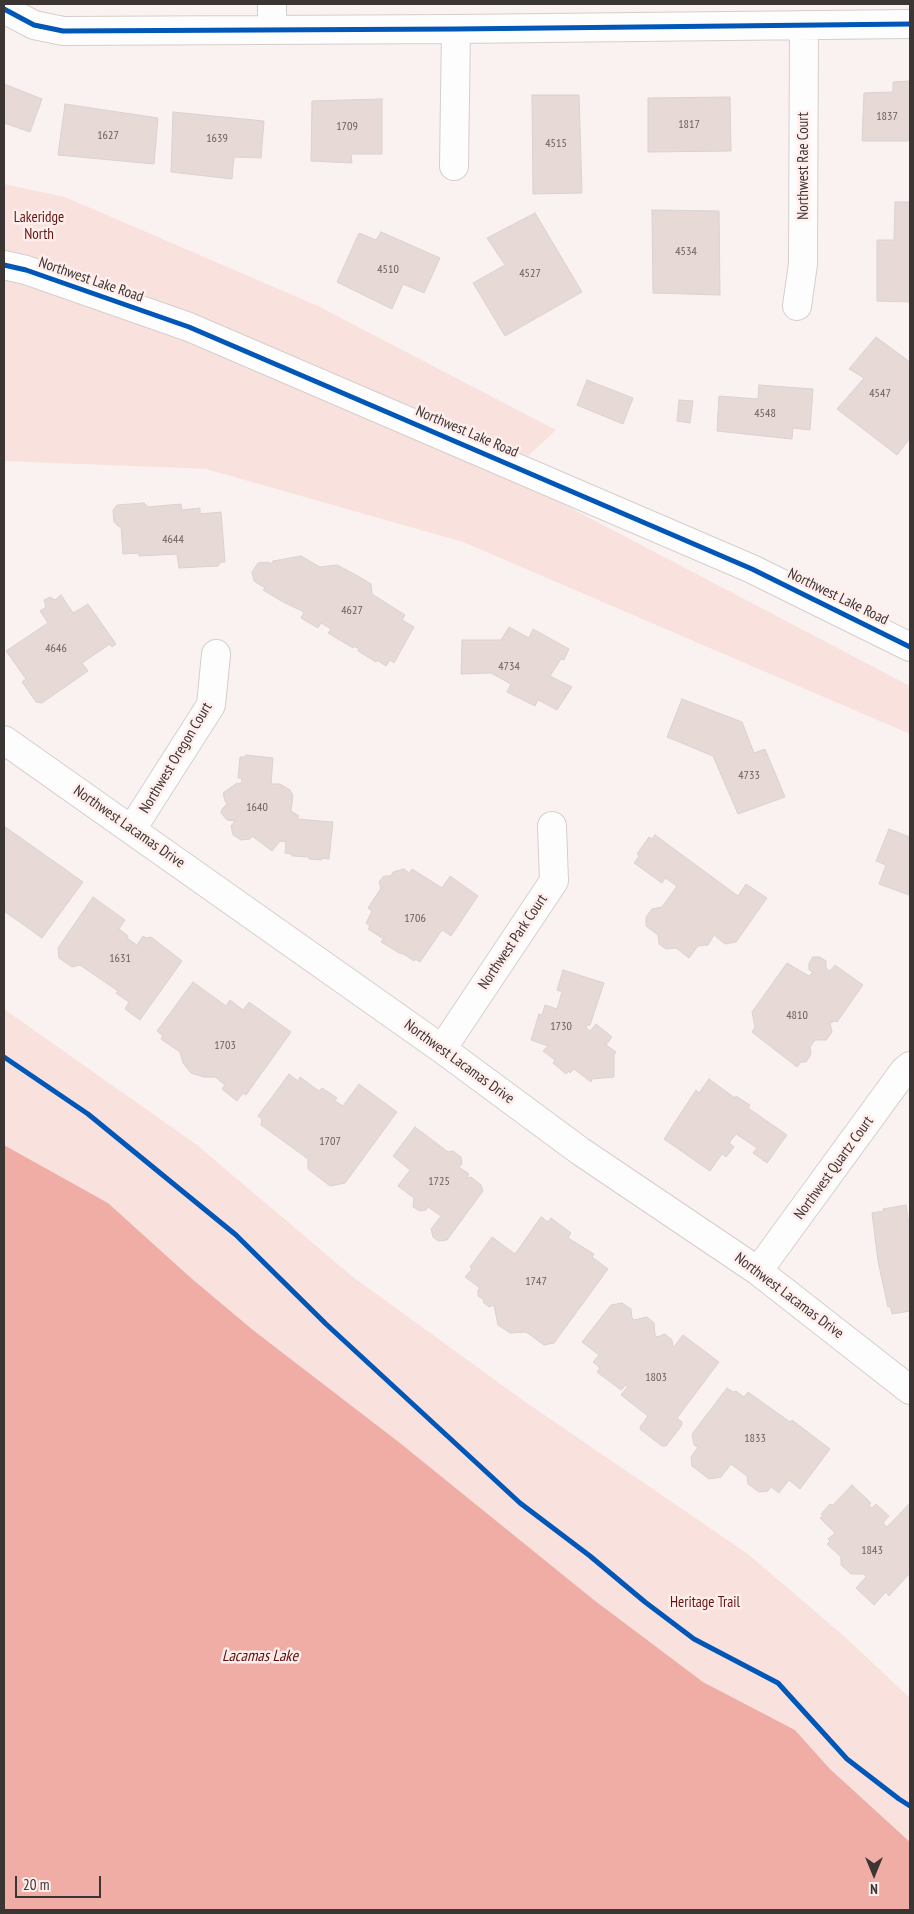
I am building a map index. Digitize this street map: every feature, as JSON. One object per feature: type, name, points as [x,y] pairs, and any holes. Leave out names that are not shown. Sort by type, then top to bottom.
[{"type":"street","points":[[13,14],[34,25],[63,30],[272,16],[456,29],[641,15],[804,25],[910,24]]},
{"type":"street","name":"Northwest Rae Court","points":[[797,306],[804,264],[804,25]]},
{"type":"street","points":[[454,166],[456,29]]},
{"type":"street","name":"Northwest Lake Road","points":[[4,265],[26,270],[189,327],[752,569],[910,647]]},
{"type":"street","name":"Northwest Oregon Court","points":[[132,829],[211,705],[216,654]]},
{"type":"street","name":"Northwest Lacamas Drive","points":[[4,740],[442,1048],[580,1151],[758,1271],[910,1390]]},
{"type":"street","name":"Northwest Park Court","points":[[442,1048],[554,881],[552,826]]},
{"type":"street","name":"Northwest Quartz Court","points":[[758,1271],[904,1071],[910,1066]]},
{"type":"green space","name":"Lakeridge North","points":[[4,184],[65,197],[318,306],[556,430],[528,456],[51,262],[4,253]]},
{"type":"green space","points":[[4,273],[146,317],[506,474],[910,686],[910,734],[463,542],[206,469],[4,461]]},
{"type":"green space","name":"Heritage Trail","points":[[4,1009],[197,1145],[353,1277],[524,1401],[748,1554],[844,1636],[910,1698],[910,1842],[830,1769],[795,1730],[703,1682],[594,1600],[400,1443],[253,1330],[191,1278],[108,1203],[4,1145]]},
{"type":"water","name":"Lacamas Lake","points":[[4,1145],[108,1203],[191,1278],[253,1330],[400,1443],[594,1600],[703,1682],[795,1730],[830,1769],[910,1842],[910,1910],[4,1910]]},
{"type":"building","points":[[910,81],[910,141],[862,141],[864,93],[893,92],[893,82]]},
{"type":"building","points":[[4,84],[42,99],[30,132],[4,123]]},
{"type":"building","points":[[532,95],[579,95],[582,193],[533,194]]},
{"type":"building","points":[[730,97],[731,151],[648,152],[648,98]]},
{"type":"building","points":[[382,99],[382,154],[351,154],[352,163],[311,161],[312,101]]},
{"type":"building","points":[[65,104],[158,118],[154,164],[58,155]]},
{"type":"building","points":[[173,112],[264,121],[261,158],[234,157],[232,179],[171,172]]},
{"type":"building","points":[[895,202],[910,202],[910,302],[877,301],[877,240],[894,240]]},
{"type":"building","points":[[652,210],[719,211],[720,295],[653,293]]},
{"type":"building","points":[[535,213],[582,292],[505,336],[473,283],[505,265],[487,238]]},
{"type":"building","points":[[381,232],[440,258],[424,293],[403,284],[392,309],[337,282],[359,233],[376,240]]},
{"type":"building","points":[[876,337],[910,362],[910,438],[897,455],[837,409],[864,378],[849,369]]},
{"type":"building","points":[[587,380],[633,398],[623,424],[577,405]]},
{"type":"building","points":[[759,385],[813,389],[810,430],[793,428],[792,439],[717,431],[719,396],[758,399]]},
{"type":"building","points":[[679,400],[693,401],[690,423],[677,421]]},
{"type":"building","points":[[144,503],[148,507],[181,504],[182,510],[200,508],[200,514],[221,512],[225,562],[221,562],[218,566],[179,568],[177,554],[139,556],[139,553],[123,554],[121,526],[119,527],[114,522],[113,510],[117,505]]},
{"type":"building","points":[[301,556],[320,567],[337,565],[356,575],[371,584],[372,594],[405,615],[402,620],[414,627],[394,663],[390,660],[386,666],[377,660],[376,662],[358,651],[359,649],[354,646],[353,648],[328,633],[331,629],[321,623],[318,628],[301,618],[304,612],[263,590],[265,588],[254,581],[252,572],[258,563],[268,562],[271,564],[273,561]]},
{"type":"building","points":[[61,595],[73,613],[88,604],[116,644],[112,647],[110,644],[82,663],[88,671],[42,703],[36,702],[22,682],[26,679],[6,651],[48,623],[40,611],[46,607],[44,600],[50,597],[55,600]]},
{"type":"building","points":[[509,627],[529,638],[533,629],[569,649],[564,660],[561,659],[550,676],[572,687],[557,710],[538,700],[535,706],[507,692],[511,684],[491,673],[461,674],[462,640],[501,640]]},
{"type":"building","points":[[682,699],[742,722],[754,753],[765,749],[785,797],[738,814],[713,756],[667,737]]},
{"type":"building","points":[[246,755],[273,758],[271,784],[280,784],[290,790],[293,795],[291,811],[299,816],[297,819],[333,822],[329,859],[309,859],[309,857],[292,856],[292,854],[285,853],[286,842],[280,841],[272,851],[252,836],[250,839],[241,840],[233,835],[231,826],[235,821],[227,820],[221,813],[227,804],[223,793],[237,783],[241,784],[242,778],[238,778],[240,757],[246,757]]},
{"type":"building","points":[[4,826],[83,882],[42,938],[4,911]]},
{"type":"building","points":[[889,829],[910,837],[909,895],[879,884],[886,865],[876,861]]},
{"type":"building","points":[[655,835],[738,896],[746,884],[767,898],[736,942],[725,944],[714,935],[708,945],[698,946],[689,958],[676,948],[666,949],[659,944],[658,935],[646,926],[646,917],[652,909],[662,907],[677,886],[665,878],[662,883],[634,863],[639,856],[637,854],[649,837],[652,839]]},
{"type":"building","points":[[404,869],[409,873],[412,869],[442,888],[450,876],[478,896],[451,936],[442,930],[420,962],[415,959],[414,961],[381,942],[385,936],[382,938],[368,929],[370,926],[366,923],[372,911],[368,908],[381,888],[379,882],[384,876],[391,876],[393,872]]},
{"type":"building","points":[[93,897],[125,920],[119,929],[128,936],[127,938],[137,945],[143,936],[146,938],[151,937],[182,961],[140,1020],[125,1009],[129,1002],[116,993],[118,991],[80,965],[72,967],[59,958],[58,948]]},
{"type":"building","points":[[813,957],[820,957],[826,961],[826,968],[830,971],[835,965],[863,985],[837,1022],[830,1023],[832,1032],[826,1040],[815,1040],[810,1047],[811,1054],[806,1062],[801,1062],[797,1067],[752,1032],[755,1027],[752,1012],[787,963],[809,976],[813,972],[809,970],[809,963]]},
{"type":"building","points":[[563,970],[604,983],[590,1025],[587,1025],[586,1028],[590,1031],[596,1024],[612,1037],[606,1045],[616,1052],[614,1055],[614,1077],[592,1079],[591,1082],[574,1069],[566,1074],[553,1063],[555,1060],[543,1051],[548,1046],[531,1040],[539,1014],[542,1015],[545,1005],[557,1009],[562,992],[557,990]]},
{"type":"building","points":[[193,982],[226,1006],[230,1000],[243,1010],[249,1002],[291,1032],[246,1095],[243,1093],[237,1101],[222,1089],[225,1085],[215,1077],[204,1077],[191,1073],[183,1063],[180,1052],[161,1039],[163,1036],[157,1031]]},
{"type":"building","points":[[289,1074],[298,1081],[300,1077],[319,1091],[322,1088],[337,1098],[335,1101],[343,1106],[359,1084],[397,1112],[345,1183],[330,1186],[308,1169],[308,1159],[261,1125],[262,1119],[258,1116]]},
{"type":"building","points":[[709,1079],[735,1098],[736,1096],[750,1105],[748,1108],[787,1135],[767,1163],[753,1153],[757,1148],[736,1134],[729,1143],[734,1147],[726,1157],[722,1154],[710,1171],[664,1139],[696,1090],[699,1093]]},
{"type":"building","points":[[415,1127],[448,1152],[453,1151],[461,1157],[462,1164],[459,1167],[469,1174],[466,1178],[471,1177],[481,1185],[483,1191],[447,1240],[438,1241],[433,1237],[431,1229],[441,1216],[428,1207],[426,1210],[420,1211],[413,1207],[414,1198],[398,1186],[410,1170],[393,1156]]},
{"type":"building","points":[[906,1205],[910,1230],[910,1311],[892,1314],[890,1306],[888,1307],[878,1261],[872,1213]]},
{"type":"building","points":[[541,1217],[548,1222],[551,1218],[571,1233],[568,1238],[594,1254],[592,1257],[608,1269],[554,1343],[544,1345],[526,1332],[510,1333],[498,1325],[494,1305],[489,1307],[484,1303],[483,1299],[478,1296],[480,1288],[465,1277],[492,1237],[515,1254]]},
{"type":"building","points":[[622,1303],[631,1309],[634,1320],[647,1317],[654,1323],[655,1335],[657,1337],[665,1334],[672,1340],[673,1348],[683,1335],[719,1362],[677,1418],[682,1422],[682,1425],[666,1446],[662,1446],[641,1430],[640,1427],[648,1416],[621,1395],[628,1386],[626,1385],[621,1390],[597,1372],[600,1368],[593,1362],[599,1355],[582,1342],[611,1305]]},
{"type":"building","points":[[727,1388],[733,1392],[736,1391],[744,1397],[748,1392],[790,1422],[792,1420],[830,1449],[800,1489],[789,1480],[779,1493],[771,1487],[768,1491],[759,1492],[748,1484],[747,1476],[731,1464],[721,1477],[709,1479],[692,1466],[691,1457],[698,1447],[694,1445],[692,1434]]},
{"type":"building","points":[[852,1485],[871,1503],[869,1506],[872,1508],[876,1504],[889,1516],[883,1523],[887,1527],[910,1503],[910,1573],[889,1596],[886,1592],[874,1605],[856,1588],[866,1577],[864,1574],[851,1574],[841,1565],[841,1557],[827,1544],[830,1541],[828,1539],[835,1533],[820,1518],[823,1516],[821,1514],[830,1504],[833,1505]]},
{"type":"cycle path","points":[[4,9],[34,25],[63,31],[910,24]]},
{"type":"cycle path","points":[[4,265],[26,270],[189,327],[752,569],[910,647]]},
{"type":"cycle path","points":[[4,1057],[88,1114],[236,1235],[326,1324],[520,1503],[694,1639],[778,1683],[847,1759],[910,1806]]}]
